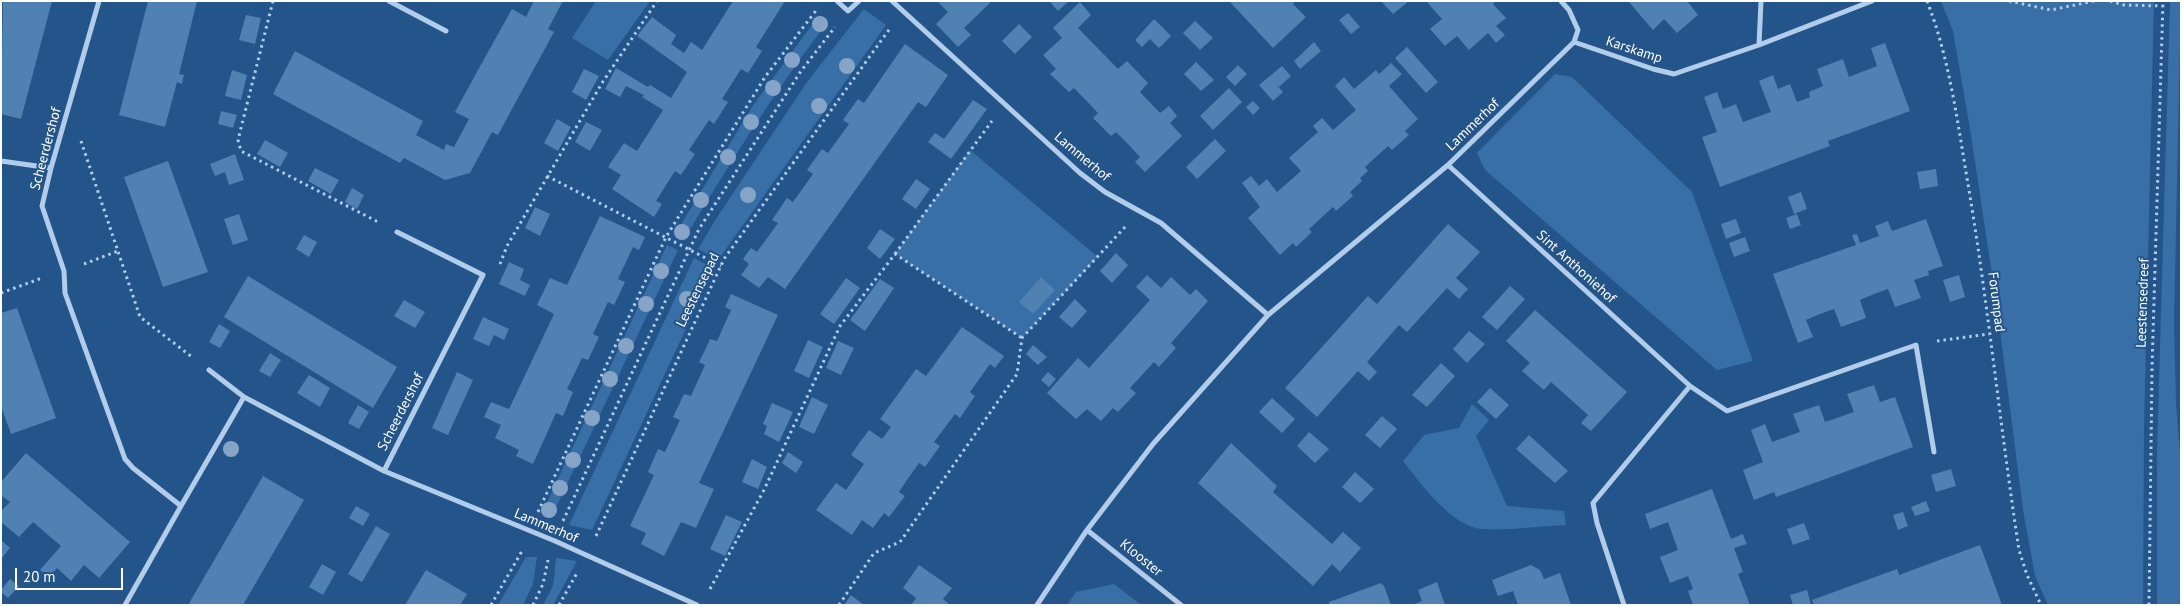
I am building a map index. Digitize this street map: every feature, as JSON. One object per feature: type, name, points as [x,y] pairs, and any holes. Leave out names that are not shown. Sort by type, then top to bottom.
[{"type":"street","name":"Scheerdershof","points":[[99,1],[51,168],[42,206],[64,271],[66,292],[124,459],[132,468],[181,506]]},
{"type":"street","points":[[389,1],[446,31]]},
{"type":"street","points":[[837,1],[848,11],[859,1]]},
{"type":"street","name":"Lammerhof","points":[[892,1],[1080,173],[1105,192],[1161,223],[1268,315]]},
{"type":"street","points":[[1561,1],[1569,10],[1578,30],[1574,42]]},
{"type":"street","points":[[1759,46],[1761,1]]},
{"type":"street","name":"Karskamp","points":[[1574,42],[1653,69],[1674,74],[1759,46],[1872,1]]},
{"type":"street","name":"Lammerhof","points":[[1037,605],[1087,530],[1153,444],[1268,315],[1448,165],[1574,42]]},
{"type":"street","points":[[1,161],[51,168]]},
{"type":"street","name":"Sint Anthoniehof","points":[[1448,165],[1690,386],[1727,411],[1916,345]]},
{"type":"street","points":[[397,232],[482,275]]},
{"type":"street","name":"Scheerdershof","points":[[209,370],[244,397],[384,471],[482,275]]},
{"type":"street","points":[[1916,345],[1934,452]]},
{"type":"street","points":[[1624,605],[1597,523],[1593,503],[1690,386]]},
{"type":"street","points":[[125,605],[244,397]]},
{"type":"street","name":"Lammerhof","points":[[384,471],[555,541],[697,605]]},
{"type":"street","name":"Klooster","points":[[1087,530],[1181,605]]},
{"type":"path","points":[[274,1],[238,140],[241,151],[397,232]]},
{"type":"path","points":[[482,275],[496,273],[507,246],[602,83],[658,1]]},
{"type":"path","points":[[491,605],[531,532],[666,237],[765,77],[823,1]]},
{"type":"path","name":"Forumpad","points":[[1927,1],[1946,67],[1959,131],[1977,239],[2019,550],[2027,575],[2041,605]]},
{"type":"path","points":[[2009,1],[2051,10],[2094,1]]},
{"type":"path","points":[[2110,1],[2124,5],[2163,6]]},
{"type":"path","name":"Leestensedreef","points":[[2149,605],[2152,368],[2163,1]]},
{"type":"path","name":"Leestensepad","points":[[533,605],[544,584],[555,541],[689,248],[801,71],[848,11]]},
{"type":"path","name":"Leestensepad","points":[[559,605],[586,556],[721,266],[885,34],[904,13]]},
{"type":"path","points":[[69,105],[140,317],[209,370]]},
{"type":"path","points":[[706,597],[764,490],[840,326],[1005,105]]},
{"type":"path","points":[[547,176],[721,266]]},
{"type":"path","points":[[839,605],[874,553],[900,542],[1017,374],[1022,338],[1140,211]]},
{"type":"path","points":[[895,254],[1022,338]]},
{"type":"path","points":[[1916,345],[1963,336],[1989,334]]},
{"type":"shaded area","points":[[596,1],[650,1],[608,60],[572,38]]},
{"type":"shaded area","points":[[1941,1],[2154,1],[2144,429],[2143,605],[2048,605],[2035,576],[2023,510],[1998,314],[1970,129],[1953,31]]},
{"type":"shaded area","points":[[2170,1],[2181,1],[2174,322],[2176,404],[2181,465],[2181,605],[2157,605],[2157,451]]},
{"type":"shaded area","points":[[864,9],[886,25],[718,260],[698,249],[807,82]]},
{"type":"shaded area","points":[[819,15],[827,23],[788,76],[752,130],[683,241],[674,236],[752,107]]},
{"type":"shaded area","points":[[1555,74],[1572,77],[1692,192],[1753,361],[1717,370],[1485,170],[1477,153]]},
{"type":"shaded area","points":[[970,150],[1098,257],[1022,338],[895,254]]},
{"type":"shaded area","points":[[667,245],[678,250],[551,518],[542,513]]},
{"type":"shaded area","points":[[694,258],[714,269],[592,530],[569,525]]},
{"type":"shaded area","points":[[1472,404],[1489,420],[1476,436],[1507,506],[1564,511],[1566,525],[1502,529],[1482,529],[1471,526],[1459,521],[1448,512],[1428,492],[1403,461],[1424,435],[1459,428]]},
{"type":"shaded area","points":[[526,557],[537,557],[533,584],[523,605],[498,605]]},
{"type":"shaded area","points":[[556,558],[577,561],[553,605],[543,605],[553,586]]},
{"type":"shaded area","points":[[1114,584],[1141,605],[1067,605],[1076,592]]},
{"type":"building","points":[[3,1],[52,1],[21,119],[1,114]]},
{"type":"building","points":[[148,1],[197,1],[179,74],[184,75],[182,84],[177,82],[165,127],[119,115]]},
{"type":"building","points":[[534,1],[563,1],[548,29],[554,32],[498,135],[492,132],[470,173],[445,180],[404,158],[400,163],[273,94],[295,51],[423,121],[416,135],[444,150],[446,144],[454,147],[469,119],[455,112],[512,9],[526,17]]},
{"type":"building","points":[[733,1],[785,1],[756,47],[762,51],[748,73],[741,69],[722,99],[728,102],[714,124],[709,120],[689,150],[695,154],[681,175],[675,171],[656,201],[662,204],[654,217],[612,189],[621,175],[608,167],[624,143],[637,151],[663,110],[642,97],[644,95],[626,86],[620,97],[605,89],[616,68],[671,98],[687,72],[637,36],[652,17],[676,35],[671,44],[684,53],[691,42],[702,50]]},
{"type":"building","points":[[937,1],[992,1],[964,28],[971,35],[958,47],[936,24],[948,12]]},
{"type":"building","points":[[1049,1],[1069,1],[1058,11]]},
{"type":"building","points":[[1229,1],[1295,1],[1293,4],[1306,17],[1273,48]]},
{"type":"building","points":[[1381,1],[1409,1],[1393,14]]},
{"type":"building","points":[[1426,1],[1496,1],[1493,4],[1506,18],[1496,26],[1505,35],[1496,43],[1488,33],[1469,50],[1457,36],[1445,46],[1430,29],[1442,19]]},
{"type":"building","points":[[1628,1],[1687,1],[1698,15],[1677,33],[1664,19],[1653,30]]},
{"type":"building","points":[[1080,2],[1091,15],[1078,28],[1118,69],[1127,61],[1148,83],[1140,92],[1160,113],[1169,106],[1177,116],[1170,123],[1182,136],[1145,172],[1135,162],[1140,157],[1116,132],[1111,136],[1093,118],[1098,113],[1074,88],[1069,92],[1050,74],[1056,69],[1043,55],[1062,38],[1053,28]]},
{"type":"building","points":[[1348,13],[1360,27],[1351,34],[1339,20]]},
{"type":"building","points":[[246,15],[261,18],[255,44],[239,40]]},
{"type":"building","points":[[1154,19],[1171,36],[1159,48],[1150,39],[1142,47],[1135,40]]},
{"type":"building","points":[[1195,21],[1213,38],[1200,50],[1183,33]]},
{"type":"building","points":[[1019,24],[1032,37],[1015,54],[1002,41]]},
{"type":"building","points":[[1314,42],[1321,51],[1300,69],[1294,61]]},
{"type":"building","points":[[1885,43],[1910,111],[1828,141],[1830,146],[1720,187],[1702,137],[1717,132],[1704,97],[1717,92],[1723,109],[1736,104],[1743,122],[1771,112],[1759,81],[1773,75],[1778,89],[1790,84],[1797,102],[1810,97],[1809,92],[1823,86],[1817,69],[1843,59],[1849,77],[1877,66],[1871,48]]},
{"type":"building","points":[[905,44],[948,75],[926,107],[918,102],[785,289],[768,277],[759,288],[741,275],[749,264],[743,259],[751,248],[757,252],[778,223],[772,220],[787,198],[793,202],[813,174],[807,170],[822,149],[828,153],[849,124],[843,120],[850,110],[858,99],[864,103]]},
{"type":"building","points":[[1407,47],[1438,82],[1426,93],[1395,58]]},
{"type":"building","points":[[1196,62],[1214,80],[1201,91],[1184,74]]},
{"type":"building","points":[[1391,63],[1402,74],[1389,86],[1418,119],[1405,131],[1409,135],[1392,150],[1388,146],[1365,167],[1368,171],[1360,178],[1362,181],[1350,192],[1353,196],[1336,211],[1333,207],[1309,229],[1312,232],[1296,247],[1293,243],[1280,255],[1248,218],[1260,207],[1242,183],[1251,176],[1259,186],[1267,179],[1277,192],[1301,171],[1289,158],[1318,132],[1313,126],[1322,118],[1333,130],[1356,110],[1335,86],[1344,77],[1354,89],[1376,70],[1379,74]]},
{"type":"building","points":[[1238,65],[1247,74],[1235,86],[1226,77]]},
{"type":"building","points":[[1282,66],[1291,76],[1279,87],[1273,81],[1283,92],[1273,101],[1259,85]]},
{"type":"building","points":[[584,69],[599,76],[586,100],[572,92]]},
{"type":"building","points":[[232,70],[247,75],[241,100],[225,96]]},
{"type":"building","points":[[1229,88],[1242,102],[1213,130],[1200,116]]},
{"type":"building","points":[[973,100],[987,109],[951,159],[928,142],[935,133],[944,139]]},
{"type":"building","points":[[1253,101],[1260,108],[1253,115],[1246,107]]},
{"type":"building","points":[[221,111],[237,115],[233,128],[218,124]]},
{"type":"building","points":[[557,119],[571,127],[558,151],[544,143]]},
{"type":"building","points":[[586,122],[602,130],[590,151],[575,142]]},
{"type":"building","points":[[1215,139],[1226,151],[1197,179],[1186,167]]},
{"type":"building","points":[[265,140],[288,153],[280,167],[257,154]]},
{"type":"building","points":[[235,154],[244,180],[229,185],[225,172],[215,176],[210,164]]},
{"type":"building","points":[[168,161],[208,272],[163,287],[124,177]]},
{"type":"building","points":[[315,168],[339,180],[331,194],[308,181]]},
{"type":"building","points":[[1936,169],[1938,186],[1920,189],[1917,172]]},
{"type":"building","points":[[916,179],[930,189],[916,209],[902,199]]},
{"type":"building","points":[[352,188],[364,195],[357,209],[345,202]]},
{"type":"building","points":[[1801,192],[1807,209],[1794,214],[1788,197]]},
{"type":"building","points":[[535,207],[550,214],[540,236],[525,228]]},
{"type":"building","points":[[239,214],[248,240],[233,245],[224,219]]},
{"type":"building","points":[[1797,214],[1801,225],[1790,229],[1786,218]]},
{"type":"building","points":[[600,216],[645,237],[639,250],[633,247],[618,279],[625,282],[614,305],[608,302],[593,334],[599,337],[588,360],[582,358],[567,389],[573,392],[563,416],[556,413],[533,464],[516,456],[519,450],[495,438],[501,425],[484,417],[491,402],[509,409],[554,314],[537,305],[550,278],[567,285]]},
{"type":"building","points":[[1736,219],[1741,233],[1726,239],[1721,224]]},
{"type":"building","points":[[1926,219],[1943,266],[1928,271],[1929,275],[1914,280],[1921,298],[1895,307],[1888,289],[1874,294],[1860,300],[1866,318],[1841,327],[1834,309],[1820,314],[1806,320],[1813,337],[1798,343],[1773,274],[1856,245],[1852,235],[1857,234],[1860,243],[1879,236],[1875,226],[1888,221],[1892,231]]},
{"type":"building","points":[[1448,224],[1480,252],[1456,278],[1468,289],[1459,299],[1447,288],[1407,332],[1399,325],[1367,362],[1377,372],[1369,381],[1358,371],[1317,417],[1285,388],[1368,296],[1377,304]]},
{"type":"building","points":[[880,229],[895,239],[880,259],[867,248]]},
{"type":"building","points":[[304,235],[317,242],[309,257],[296,249]]},
{"type":"building","points":[[1745,237],[1750,251],[1734,257],[1729,243]]},
{"type":"building","points":[[1116,253],[1128,265],[1112,283],[1100,271]]},
{"type":"building","points":[[509,262],[524,269],[520,280],[530,285],[525,296],[499,284]]},
{"type":"building","points":[[1147,275],[1161,288],[1171,277],[1190,295],[1196,289],[1208,301],[1171,343],[1176,348],[1159,367],[1154,362],[1130,388],[1136,393],[1118,412],[1113,408],[1101,421],[1087,409],[1076,419],[1047,393],[1078,358],[1089,368],[1150,300],[1136,287]]},
{"type":"building","points":[[1959,275],[1965,297],[1950,302],[1943,280]]},
{"type":"building","points":[[248,276],[397,367],[373,408],[224,317]]},
{"type":"building","points":[[1041,277],[1055,290],[1033,314],[1019,302]]},
{"type":"building","points":[[846,278],[860,288],[834,324],[820,314]]},
{"type":"building","points":[[880,279],[894,288],[865,331],[850,320]]},
{"type":"building","points":[[1510,286],[1525,299],[1497,330],[1482,317]]},
{"type":"building","points":[[731,294],[778,315],[699,483],[714,489],[696,528],[681,522],[664,556],[641,544],[646,533],[630,526],[654,475],[648,472],[658,449],[665,452],[680,420],[673,417],[684,394],[691,396],[705,365],[699,362],[710,339],[717,341],[731,310],[725,307]]},
{"type":"building","points":[[1075,299],[1087,311],[1072,328],[1059,317]]},
{"type":"building","points":[[404,300],[425,312],[415,328],[394,316]]},
{"type":"building","points":[[17,308],[56,418],[11,434],[1,406],[1,313]]},
{"type":"building","points":[[1535,310],[1627,392],[1591,431],[1581,423],[1588,415],[1551,382],[1544,390],[1522,371],[1530,363],[1506,341]]},
{"type":"building","points":[[483,317],[509,329],[504,340],[494,335],[489,346],[473,339]]},
{"type":"building","points":[[219,324],[230,331],[220,348],[209,342]]},
{"type":"building","points":[[962,327],[1004,356],[995,368],[990,364],[970,392],[975,396],[960,418],[955,414],[934,442],[940,446],[925,467],[919,463],[899,492],[905,496],[889,517],[884,513],[873,528],[862,520],[852,535],[816,510],[836,483],[846,490],[864,464],[851,455],[860,442],[869,430],[882,439],[891,427],[880,419],[916,369],[926,376]]},
{"type":"building","points":[[1469,331],[1485,344],[1467,363],[1453,349]]},
{"type":"building","points":[[808,340],[823,347],[809,378],[794,371]]},
{"type":"building","points":[[838,341],[854,348],[841,375],[826,368]]},
{"type":"building","points":[[1033,345],[1047,357],[1038,365],[1026,354]]},
{"type":"building","points":[[270,353],[281,360],[270,377],[259,371]]},
{"type":"building","points":[[1441,363],[1455,376],[1427,407],[1412,395]]},
{"type":"building","points":[[457,372],[473,380],[448,435],[432,428]]},
{"type":"building","points":[[1048,372],[1056,379],[1049,387],[1041,380]]},
{"type":"building","points":[[309,375],[330,388],[320,407],[297,393]]},
{"type":"building","points":[[1874,385],[1880,402],[1895,397],[1913,447],[1776,497],[1774,492],[1754,500],[1743,470],[1763,462],[1751,430],[1765,424],[1772,442],[1800,432],[1793,414],[1819,405],[1825,422],[1854,412],[1847,394]]},
{"type":"building","points":[[1490,388],[1509,405],[1496,419],[1477,402]]},
{"type":"building","points":[[812,397],[828,405],[814,434],[799,427]]},
{"type":"building","points":[[1272,398],[1295,419],[1282,433],[1259,412]]},
{"type":"building","points":[[772,403],[793,412],[779,442],[764,434],[767,426],[763,424]]},
{"type":"building","points":[[358,405],[369,412],[359,429],[348,423]]},
{"type":"building","points":[[1382,416],[1397,429],[1380,448],[1365,435]]},
{"type":"building","points":[[1309,432],[1329,449],[1315,463],[1297,446]]},
{"type":"building","points":[[1529,435],[1568,471],[1555,483],[1516,449]]},
{"type":"building","points":[[1231,443],[1277,486],[1273,492],[1332,544],[1343,532],[1361,548],[1340,572],[1332,564],[1313,586],[1198,483]]},
{"type":"building","points":[[788,452],[803,462],[796,473],[782,463]]},
{"type":"building","points":[[26,453],[130,542],[99,578],[84,565],[71,581],[57,568],[49,577],[40,570],[61,546],[33,522],[19,537],[1,522],[1,511],[10,502],[1,495],[1,482]]},
{"type":"building","points":[[752,459],[767,467],[758,489],[742,482]]},
{"type":"building","points":[[1951,469],[1956,486],[1936,492],[1931,475]]},
{"type":"building","points":[[1355,472],[1374,489],[1360,503],[1342,487]]},
{"type":"building","points":[[263,476],[304,500],[243,605],[188,605]]},
{"type":"building","points":[[1712,489],[1731,539],[1743,534],[1747,544],[1734,548],[1743,572],[1738,574],[1750,605],[1693,605],[1688,591],[1693,589],[1688,576],[1670,583],[1660,557],[1678,550],[1668,522],[1650,529],[1645,514]]},
{"type":"building","points":[[1926,501],[1930,511],[1915,516],[1911,507]]},
{"type":"building","points":[[356,506],[370,514],[363,526],[349,518]]},
{"type":"building","points":[[1903,512],[1908,526],[1898,530],[1893,515]]},
{"type":"building","points":[[726,515],[742,522],[725,556],[710,549]]},
{"type":"building","points":[[1804,523],[1810,539],[1793,545],[1787,529]]},
{"type":"building","points":[[376,526],[390,534],[362,582],[348,574]]},
{"type":"building","points":[[1,540],[10,548],[1,559]]},
{"type":"building","points":[[1980,545],[2002,605],[1814,605],[1812,600],[1897,569],[1899,575]]},
{"type":"building","points":[[322,564],[336,572],[323,595],[309,587]]},
{"type":"building","points":[[919,565],[952,588],[943,599],[950,605],[911,605],[916,598],[903,588]]},
{"type":"building","points":[[1531,565],[1540,570],[1544,579],[1560,573],[1571,605],[1518,605],[1513,591],[1498,596],[1492,580]]},
{"type":"building","points":[[426,570],[467,594],[460,605],[405,605]]},
{"type":"building","points":[[10,579],[19,586],[8,598],[1,590]]},
{"type":"building","points":[[1437,582],[1445,605],[1412,605],[1422,601],[1418,590]]},
{"type":"building","points":[[1381,583],[1391,605],[1329,605],[1329,602]]},
{"type":"building","points":[[1807,590],[1811,605],[1793,605],[1790,595]]},
{"type":"building","points":[[851,595],[864,605],[844,605]]}]
